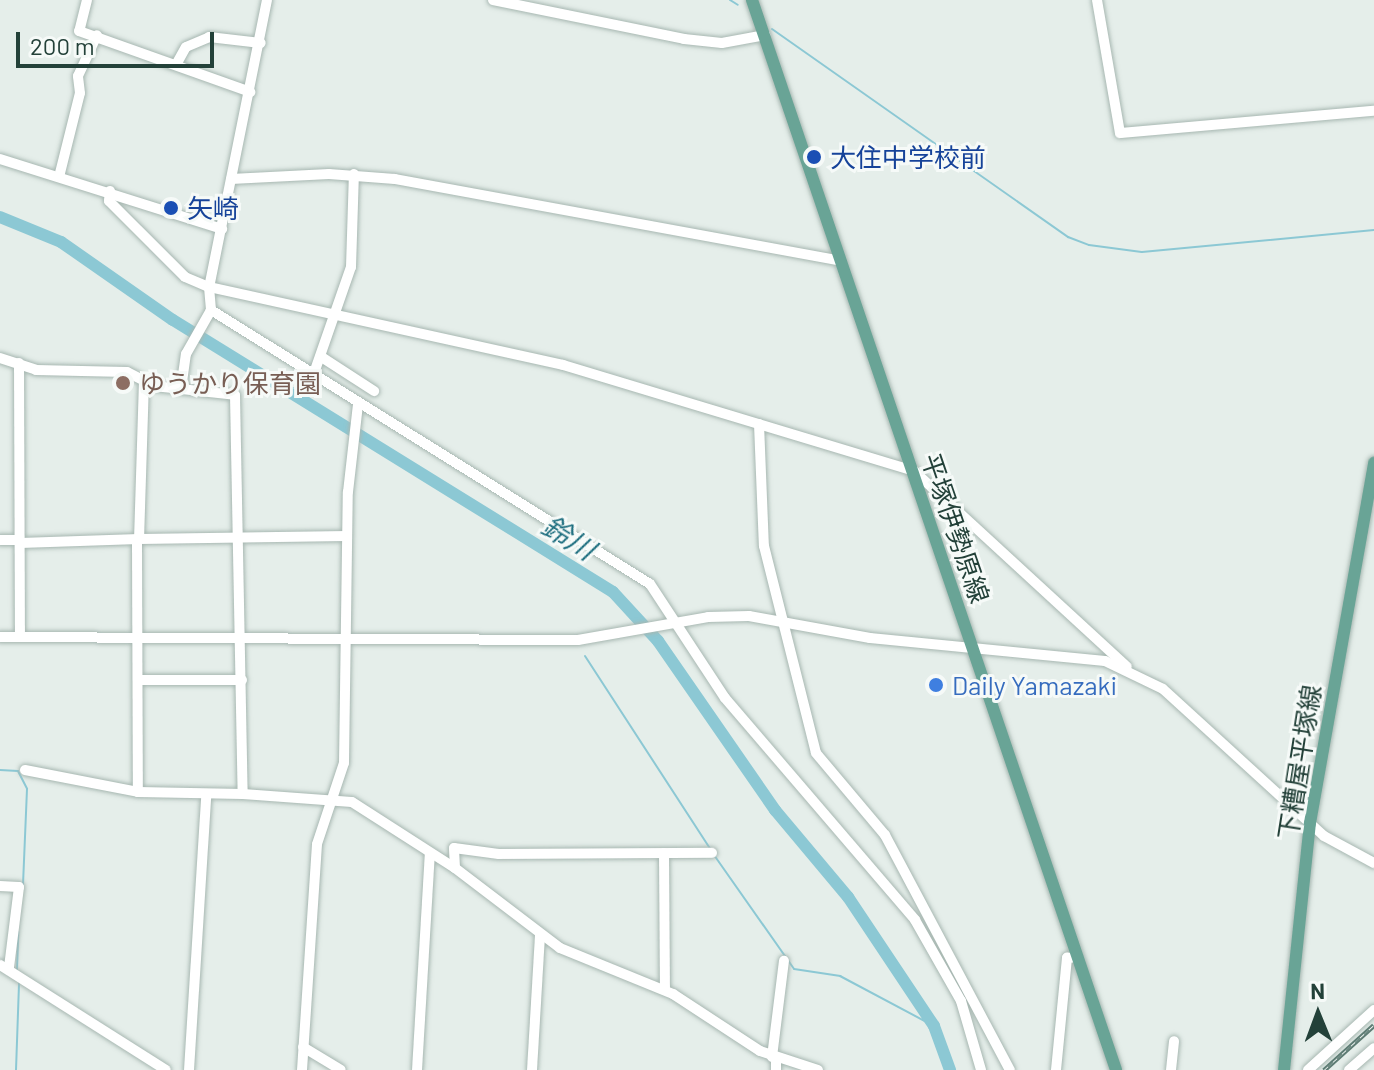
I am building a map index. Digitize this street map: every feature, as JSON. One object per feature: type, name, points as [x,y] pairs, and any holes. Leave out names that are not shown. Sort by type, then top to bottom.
[{"type":"main road","name":"平塚伊勢原線","points":[[752,0],[1116,1070]]},
{"type":"main road","name":"下糟屋平塚線","points":[[1284,1070],[1310,823],[1374,463]]},
{"type":"street","points":[[87,0],[79,31],[177,63],[250,92]]},
{"type":"street","points":[[181,389],[186,354],[211,310],[209,287],[261,43],[267,0]]},
{"type":"street","points":[[493,0],[693,41],[765,35]]},
{"type":"street","points":[[1097,0],[1120,133],[1374,111]]},
{"type":"street","points":[[60,173],[80,93],[78,76],[97,35]]},
{"type":"street","points":[[177,63],[186,47],[209,37],[261,43]]},
{"type":"street","points":[[0,159],[60,173],[222,229]]},
{"type":"street","points":[[313,376],[339,314],[351,267],[354,174]]},
{"type":"street","points":[[231,179],[354,174],[841,261]]},
{"type":"street","points":[[110,191],[109,201],[185,277],[209,287],[563,365],[914,471],[1127,667],[1163,689],[1310,823],[1341,849],[1374,863]]},
{"type":"street","points":[[211,310],[357,406],[635,573],[665,599],[674,623],[734,710],[915,920],[961,1001],[981,1070]]},
{"type":"street","points":[[0,358],[36,370],[127,372],[144,381],[181,389],[227,392],[239,404],[243,794]]},
{"type":"street","points":[[323,358],[374,391]]},
{"type":"street","points":[[19,363],[20,637]]},
{"type":"street","points":[[138,792],[138,541],[144,381]]},
{"type":"street","points":[[302,1070],[317,844],[337,797],[347,721],[347,536],[351,452],[357,406]]},
{"type":"street","points":[[759,424],[764,546],[816,753],[885,835],[1010,1070]]},
{"type":"street","points":[[0,540],[138,541],[241,535],[347,536]]},
{"type":"street","points":[[0,637],[615,636],[674,623],[782,618],[870,638],[972,647],[1127,667]]},
{"type":"street","points":[[138,680],[242,680]]},
{"type":"street","points":[[25,770],[138,792],[337,797],[455,868],[540,934],[575,955],[665,990],[774,1057],[818,1070]]},
{"type":"street","points":[[189,1070],[206,796]]},
{"type":"street","points":[[455,868],[454,848],[499,854],[712,853]]},
{"type":"street","points":[[417,1070],[430,853]]},
{"type":"street","points":[[664,853],[665,990]]},
{"type":"street","points":[[0,886],[19,887],[5,966],[166,1070]]},
{"type":"street","points":[[532,1070],[540,934]]},
{"type":"street","points":[[1056,1070],[1067,958],[1077,957]]},
{"type":"street","points":[[776,1070],[774,1057],[784,961]]},
{"type":"street","points":[[1308,1070],[1374,1010]]},
{"type":"street","points":[[1171,1070],[1174,1041]]},
{"type":"street","points":[[303,1047],[341,1070]]},
{"type":"street","points":[[1349,1070],[1374,1048]]},
{"type":"waterway","points":[[730,0],[738,5]]},
{"type":"waterway","points":[[772,29],[1068,237],[1089,245],[1142,252],[1374,230]]},
{"type":"waterway","name":"鈴川","points":[[0,217],[61,242],[173,320],[613,592],[658,641],[775,810],[848,897],[934,1026],[950,1070]]},
{"type":"waterway","points":[[585,656],[711,850]]},
{"type":"waterway","points":[[0,770],[18,771],[27,789],[23,886]]},
{"type":"waterway","points":[[714,855],[794,969],[840,976],[934,1026]]},
{"type":"waterway","points":[[17,969],[18,932]]},
{"type":"waterway","points":[[16,1070],[19,983]]},
{"type":"railway","points":[[1324,1070],[1374,1025]]},
{"type":"place","name":"大住中学校前","points":[[814,157]]},
{"type":"place","name":"矢崎","points":[[171,208]]},
{"type":"place","name":"ゆうかり保育園","points":[[123,383]]},
{"type":"place","name":"Daily Yamazaki","points":[[936,685]]}]
